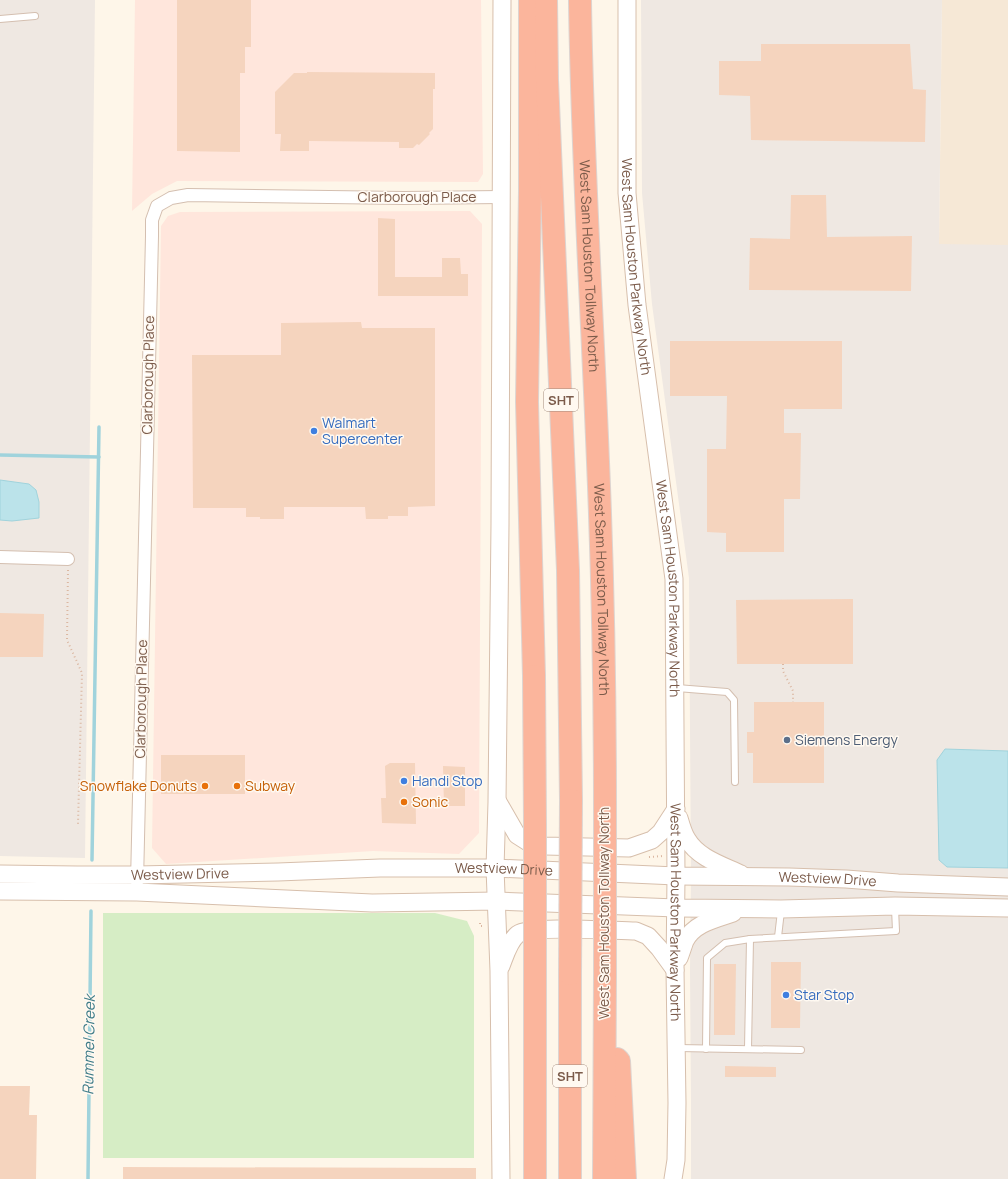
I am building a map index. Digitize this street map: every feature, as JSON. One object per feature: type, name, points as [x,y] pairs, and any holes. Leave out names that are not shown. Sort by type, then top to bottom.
[{"type":"highway","points":[[530,0],[530,191],[527,402],[534,676],[535,1179]]},
{"type":"highway","name":"SHT","points":[[546,0],[547,80],[568,570],[571,800],[570,1179]]},
{"type":"highway","name":"West Sam Houston Tollway North","points":[[580,0],[584,159],[602,545],[605,974],[604,1179]]},
{"type":"highway","points":[[604,1039],[618,1061],[625,1179]]},
{"type":"main road","points":[[501,1179],[499,971],[496,868],[498,802],[502,0]]},
{"type":"main road","name":"West Sam Houston Parkway North","points":[[627,0],[627,193],[637,305],[674,579],[676,809],[675,1179]]},
{"type":"main road","points":[[498,802],[517,835],[528,842],[545,846],[629,848],[652,840],[661,832],[676,809]]},
{"type":"main road","points":[[676,809],[686,839],[697,851],[707,858],[747,877]]},
{"type":"main road","name":"Westview Drive","points":[[0,874],[137,875],[380,868],[496,868],[676,876],[846,878],[898,884],[1008,887]]},
{"type":"main road","points":[[895,906],[898,884]]},
{"type":"main road","name":"Westview Drive","points":[[0,891],[137,892],[372,903],[497,901],[676,908],[895,906],[1008,908]]},
{"type":"main road","points":[[675,970],[686,940],[691,932],[707,922],[748,908]]},
{"type":"main road","points":[[499,971],[507,950],[517,935],[524,931],[543,929],[636,931],[648,936],[675,970]]},
{"type":"street","name":"Clarborough Place","points":[[137,892],[152,220],[157,206],[171,198],[188,196],[404,198],[502,197]]},
{"type":"street","points":[[0,557],[68,559]]},
{"type":"lane","points":[[0,19],[34,16]]},
{"type":"lane","points":[[675,688],[727,692],[734,700],[736,782]]},
{"type":"lane","points":[[706,1048],[707,958],[725,943],[750,938],[896,931],[895,906]]},
{"type":"lane","points":[[778,937],[781,908]]},
{"type":"lane","points":[[748,1049],[750,938]]},
{"type":"lane","points":[[676,1048],[801,1050]]},
{"type":"path","points":[[68,559],[67,640],[82,673],[78,824]]},
{"type":"path","points":[[782,664],[783,671],[793,691],[793,702]]},
{"type":"path","points":[[480,923],[480,926],[484,926]]},
{"type":"shaded area","points":[[0,0],[95,0],[85,858],[0,856]]},
{"type":"shaded area","points":[[135,0],[481,0],[483,174],[478,182],[177,181],[152,194],[132,211]]},
{"type":"shaded area","points":[[641,0],[942,0],[939,244],[1008,245],[1008,1179],[691,1179],[689,578],[652,304],[642,193]]},
{"type":"shaded area","points":[[942,0],[1008,0],[1008,245],[939,245]]},
{"type":"shaded area","points":[[470,211],[482,224],[479,833],[459,854],[373,851],[166,864],[152,848],[161,226],[168,216],[180,212]]},
{"type":"green space","points":[[103,913],[435,913],[467,921],[474,936],[474,1158],[103,1158]]},
{"type":"water","points":[[0,480],[29,484],[36,490],[39,502],[39,518],[12,521],[0,520]]},
{"type":"water","points":[[945,749],[1008,751],[1008,868],[947,867],[939,860],[937,760]]},
{"type":"building","points":[[177,0],[251,0],[251,47],[245,47],[245,73],[240,73],[240,152],[177,151]]},
{"type":"building","points":[[761,44],[910,44],[913,89],[926,90],[925,142],[751,140],[750,96],[719,95],[719,61],[761,61]]},
{"type":"building","points":[[294,73],[435,73],[435,89],[433,89],[433,129],[419,145],[417,144],[413,148],[399,148],[399,142],[309,141],[309,151],[280,151],[281,134],[275,134],[275,92]]},
{"type":"building","points":[[791,195],[826,195],[827,237],[912,236],[911,291],[749,290],[750,238],[790,239]]},
{"type":"building","points":[[378,218],[395,219],[395,277],[442,277],[442,258],[460,258],[461,274],[468,274],[468,296],[378,296]]},
{"type":"building","name":"Walmart Supercenter","points":[[361,322],[362,328],[435,328],[435,506],[408,507],[408,516],[388,516],[388,519],[366,519],[365,507],[284,507],[284,519],[260,519],[260,517],[246,517],[246,508],[193,508],[192,355],[281,355],[281,323]]},
{"type":"building","points":[[670,341],[842,341],[842,409],[784,409],[784,433],[801,433],[800,499],[784,499],[784,552],[726,552],[726,533],[707,532],[707,449],[726,449],[727,396],[670,396]]},
{"type":"building","points":[[853,599],[853,664],[737,664],[736,600]]},
{"type":"building","points":[[0,613],[44,614],[43,657],[0,657]]},
{"type":"building","points":[[754,702],[824,702],[824,783],[753,783],[753,753],[747,753],[747,732],[754,732]]},
{"type":"building","points":[[161,755],[245,755],[245,794],[161,794]]},
{"type":"building","points":[[390,763],[415,763],[416,824],[382,823],[381,798],[386,798],[385,766]]},
{"type":"building","points":[[443,766],[465,767],[465,806],[444,806]]},
{"type":"building","name":"Star Stop","points":[[771,962],[801,962],[800,1028],[771,1028]]},
{"type":"building","points":[[714,964],[736,964],[735,1035],[714,1035]]},
{"type":"building","points":[[725,1066],[776,1067],[776,1077],[725,1077]]},
{"type":"building","points":[[0,1086],[30,1086],[29,1115],[37,1115],[36,1179],[0,1179]]},
{"type":"building","points":[[123,1167],[476,1168],[476,1179],[123,1179]]},
{"type":"waterway","points":[[92,860],[99,427]]},
{"type":"waterway","name":"Rummel Creek","points":[[0,455],[99,457]]},
{"type":"waterway","name":"Rummel Creek","points":[[88,1179],[91,911]]},
{"type":"place","name":"Walmart Supercenter","points":[[314,431]]},
{"type":"place","name":"Siemens Energy","points":[[787,740]]},
{"type":"place","name":"Handi Stop","points":[[404,781]]},
{"type":"place","name":"Snowflake Donuts","points":[[205,786]]},
{"type":"place","name":"Subway","points":[[237,786]]},
{"type":"place","name":"Sonic","points":[[404,802]]},
{"type":"place","name":"Star Stop","points":[[786,995]]}]
